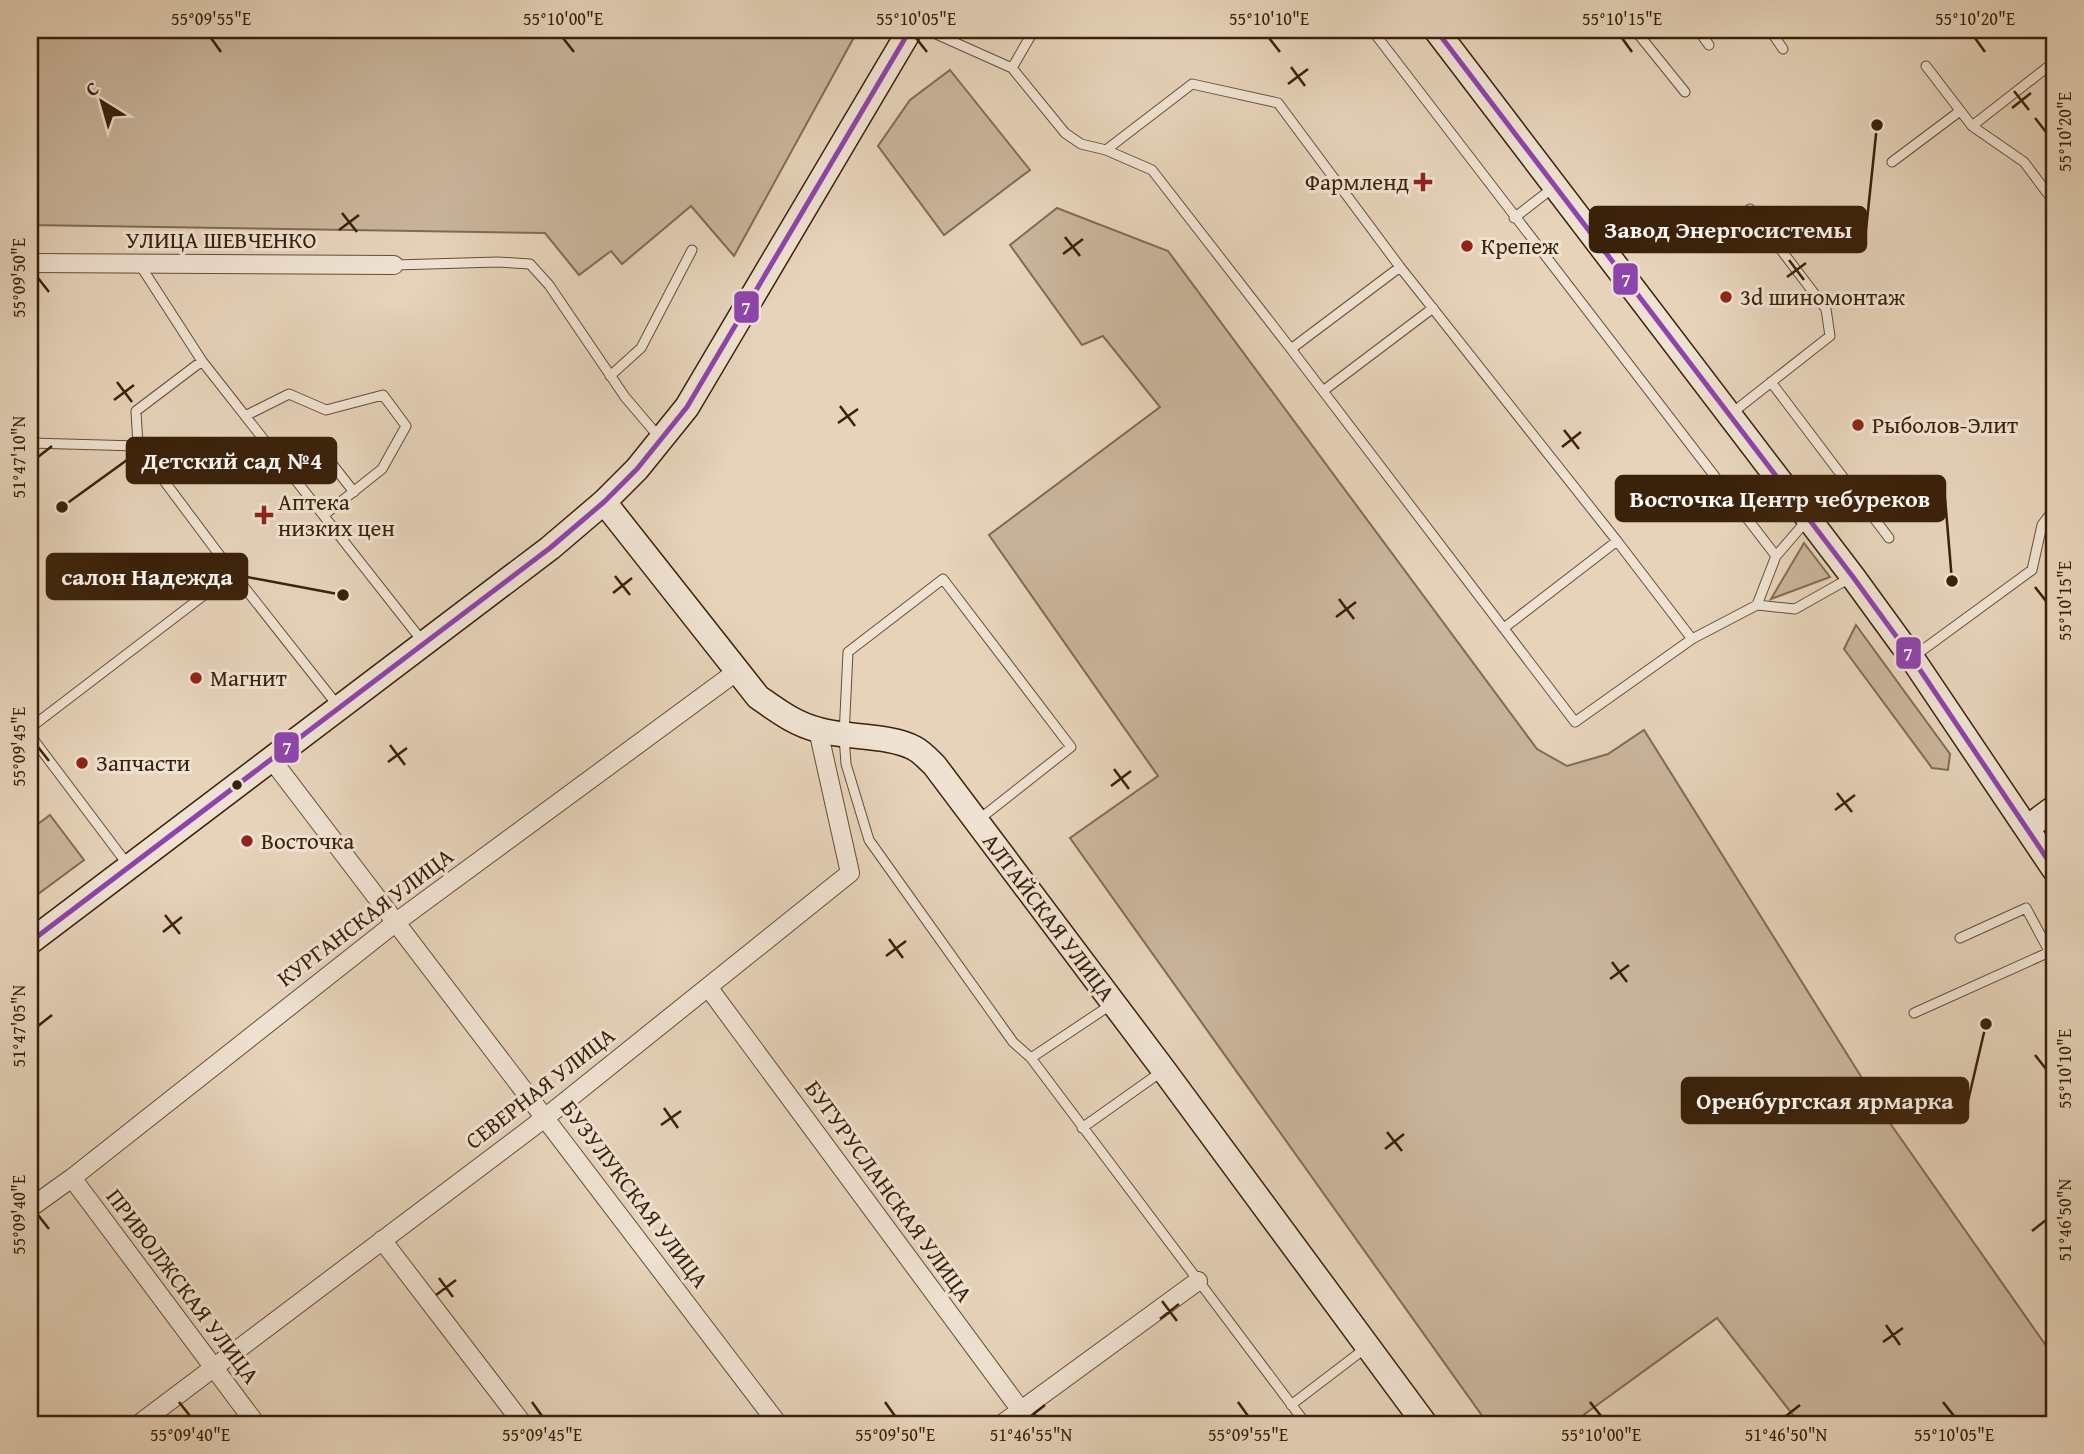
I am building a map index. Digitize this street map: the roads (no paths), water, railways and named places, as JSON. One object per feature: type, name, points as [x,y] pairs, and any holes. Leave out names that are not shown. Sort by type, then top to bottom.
[{"type":"main road","points":[[30,942],[550,548],[604,502],[637,469],[687,407],[910,30]]},
{"type":"main road","points":[[1436,30],[1853,577],[1912,658],[2054,869]]},
{"type":"main road","name":"АЛТАЙСКАЯ УЛИЦА","points":[[604,502],[758,697],[787,718],[818,730],[884,740],[914,748],[935,766],[1425,1424]]},
{"type":"main road","points":[[2027,828],[2054,808]]},
{"type":"street","name":"УЛИЦА ШЕВЧЕНКО","points":[[30,263],[394,265]]},
{"type":"street","name":"КУРГАНСКАЯ УЛИЦА","points":[[30,1208],[72,1178],[395,923],[736,672]]},
{"type":"street","name":"СЕВЕРНАЯ УЛИЦА","points":[[139,1424],[546,1117],[850,873],[818,730]]},
{"type":"street","name":"БУЗУЛУКСКАЯ УЛИЦА","points":[[272,760],[778,1424]]},
{"type":"street","name":"БУГУРУСЛАНСКАЯ УЛИЦА","points":[[708,987],[1026,1417]]},
{"type":"street","name":"ПРИВОЛЖСКАЯ УЛИЦА","points":[[72,1178],[256,1424]]},
{"type":"street","points":[[382,1240],[523,1424]]},
{"type":"street","points":[[1002,1424],[1026,1417],[1198,1281]]},
{"type":"lane","points":[[927,30],[1012,68],[1065,133],[1082,144],[1106,150],[1152,170],[1575,722],[1692,639],[1756,605],[1795,609],[1853,577]]},
{"type":"lane","points":[[1012,68],[1034,30]]},
{"type":"lane","points":[[1371,30],[1776,556]]},
{"type":"lane","points":[[1635,30],[1685,92]]},
{"type":"lane","points":[[1698,30],[1709,46]]},
{"type":"lane","points":[[1770,30],[1783,49]]},
{"type":"lane","points":[[1972,126],[2054,62]]},
{"type":"lane","points":[[1926,66],[1972,126],[2024,162],[2054,202]]},
{"type":"lane","points":[[1106,150],[1192,84],[1278,103],[1400,267],[1692,639]]},
{"type":"lane","points":[[1892,162],[1960,111]]},
{"type":"lane","points":[[1514,218],[1555,186]]},
{"type":"lane","points":[[1730,414],[1830,336],[1826,309],[1750,209]]},
{"type":"lane","points":[[610,376],[641,348],[692,250]]},
{"type":"lane","name":"УЛИЦА ШЕВЧЕНКО","points":[[394,265],[498,262],[530,264],[549,285],[625,397],[661,439]]},
{"type":"lane","points":[[139,264],[202,360],[424,644]]},
{"type":"lane","points":[[1291,349],[1400,267]]},
{"type":"lane","points":[[1323,391],[1433,308]]},
{"type":"lane","points":[[202,360],[136,411],[138,446],[340,709]]},
{"type":"lane","points":[[1771,382],[1889,538]]},
{"type":"lane","points":[[245,416],[289,394],[326,410],[383,396],[406,426],[382,470],[324,515]]},
{"type":"lane","points":[[30,443],[138,446]]},
{"type":"lane","points":[[332,464],[354,492]]},
{"type":"lane","points":[[1912,658],[2032,570],[2042,525],[2054,509]]},
{"type":"lane","points":[[1756,605],[1776,556],[1809,518]]},
{"type":"lane","points":[[1504,628],[1617,541]]},
{"type":"lane","points":[[30,728],[233,573]]},
{"type":"lane","points":[[977,821],[1072,747],[943,579],[848,652],[844,736],[846,764],[869,840],[1013,1042],[1031,1058],[1306,1424]]},
{"type":"lane","points":[[30,735],[130,867]]},
{"type":"lane","points":[[1914,1013],[2053,954],[2026,908],[1960,938]]},
{"type":"lane","points":[[1031,1058],[1113,1003]]},
{"type":"lane","points":[[1082,1128],[1163,1069]]},
{"type":"lane","points":[[1291,1405],[1367,1347]]},
{"type":"place","name":"Завод Энергосистемы","points":[[1877,125]]},
{"type":"place","name":"Фармленд","points":[[1423,182]]},
{"type":"place","name":"Крепеж","points":[[1467,246]]},
{"type":"place","name":"3d шиномонтаж","points":[[1726,297]]},
{"type":"place","name":"Рыболов-Элит","points":[[1858,425]]},
{"type":"place","name":"Детский сад №4","points":[[62,507]]},
{"type":"place","name":"Аптека низких цен","points":[[264,515]]},
{"type":"place","name":"Восточка Центр чебуреков","points":[[1952,581]]},
{"type":"place","name":"салон Надежда","points":[[343,595]]},
{"type":"place","name":"Магнит","points":[[196,678]]},
{"type":"place","name":"Запчасти","points":[[82,763]]},
{"type":"place","name":"Восточка","points":[[247,841]]},
{"type":"place","name":"Оренбургская ярмарка","points":[[1986,1024]]}]
